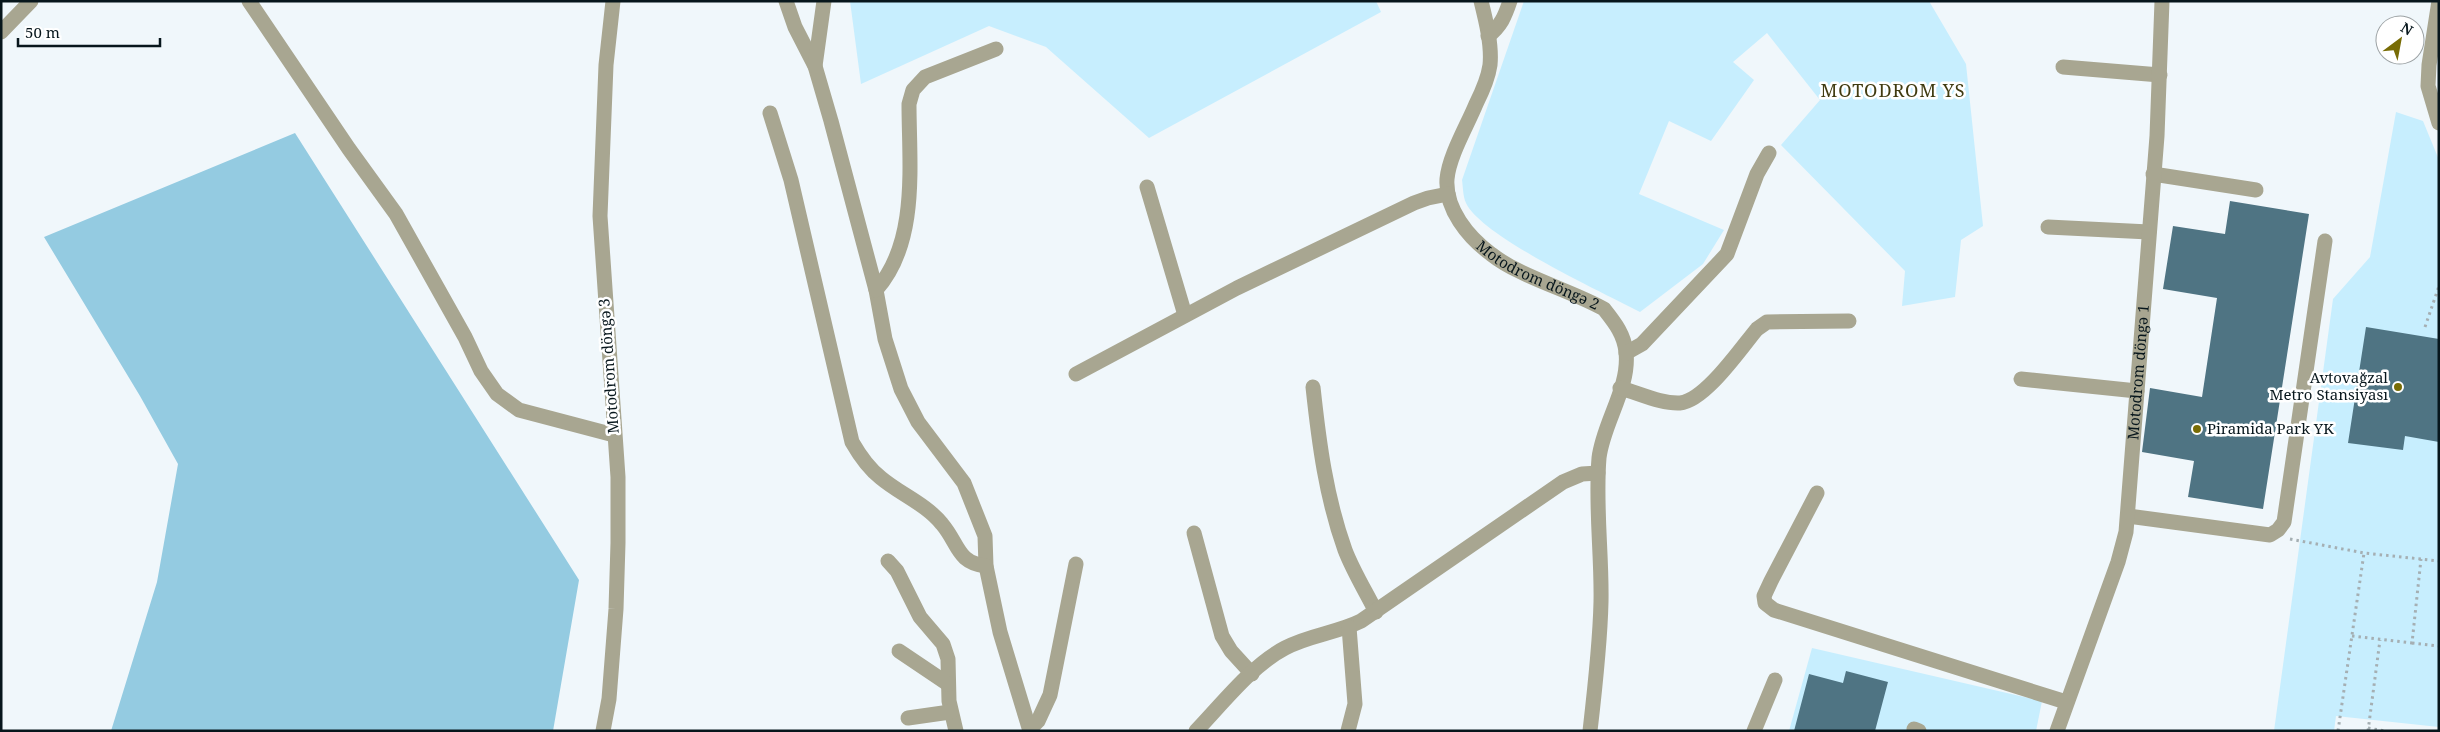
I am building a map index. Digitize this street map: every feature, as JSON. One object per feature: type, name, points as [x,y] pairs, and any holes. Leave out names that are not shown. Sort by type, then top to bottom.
[{"type":"street","points":[[1,32],[31,1]]},
{"type":"street","points":[[249,1],[349,149],[396,214],[465,338],[480,371],[497,394],[519,410],[614,435]]},
{"type":"street","name":"Motodrom döngə 3","points":[[603,731],[609,698],[616,609],[618,477],[600,216],[606,65],[613,1]]},
{"type":"street","points":[[786,1],[795,27],[815,66],[876,290],[885,339],[901,389],[918,422],[964,483],[985,536],[986,566],[1000,632],[1030,730]]},
{"type":"street","points":[[815,66],[824,1]]},
{"type":"street","name":"Motodrom döngə 2","points":[[1480,1],[1488,36],[1490,65],[1484,87],[1450,164],[1447,178],[1448,194],[1458,220],[1472,238],[1492,256],[1604,309],[1616,324],[1626,353],[1625,370],[1604,436],[1598,473],[1601,610],[1590,731]]},
{"type":"street","points":[[1488,36],[1498,28],[1505,16],[1510,1]]},
{"type":"street","name":"Motodrom döngə 1","points":[[2057,731],[2118,562],[2128,516],[2154,174],[2162,1]]},
{"type":"street","points":[[2439,1],[2436,36],[2428,86],[2439,123]]},
{"type":"street","points":[[876,290],[896,261],[907,215],[909,104],[913,90],[925,77],[996,49]]},
{"type":"street","points":[[2063,67],[2160,75]]},
{"type":"street","points":[[770,113],[791,180],[852,442],[862,458],[880,477],[938,519],[964,559],[973,565],[986,566]]},
{"type":"street","points":[[1626,353],[1642,344],[1727,254],[1757,174],[1769,153]]},
{"type":"street","points":[[2154,174],[2256,190]]},
{"type":"street","points":[[1147,187],[1185,316]]},
{"type":"street","points":[[1076,374],[1185,316],[1414,203],[1448,194]]},
{"type":"street","points":[[2048,226],[2149,232]]},
{"type":"street","points":[[2128,516],[2270,535],[2278,530],[2284,522],[2324,240]]},
{"type":"street","points":[[1620,388],[1668,402],[1682,403],[1703,391],[1757,329],[1767,322],[1849,321]]},
{"type":"street","points":[[2021,379],[2137,391]]},
{"type":"street","points":[[1313,387],[1322,465],[1328,492],[1346,551],[1376,612]]},
{"type":"street","points":[[1196,731],[1268,658],[1288,646],[1349,627],[1376,612],[1563,482],[1582,474],[1598,473]]},
{"type":"street","points":[[1817,493],[1771,581],[1764,596],[1765,603],[1774,610],[2066,702]]},
{"type":"street","points":[[1194,533],[1222,636],[1231,651],[1252,674]]},
{"type":"street","points":[[888,561],[897,571],[920,617],[942,644],[948,659],[950,712],[956,731]]},
{"type":"street","points":[[1030,730],[1038,721],[1050,696],[1076,564]]},
{"type":"street","points":[[1348,731],[1354,704],[1349,627]]},
{"type":"street","points":[[900,652],[948,684]]},
{"type":"street","points":[[1754,731],[1775,680]]},
{"type":"street","points":[[908,718],[950,712]]},
{"type":"path","points":[[2425,327],[2439,286]]},
{"type":"path","points":[[2270,535],[2364,553],[2439,561]]},
{"type":"path","points":[[2338,731],[2364,553]]},
{"type":"path","points":[[2412,643],[2421,559]]},
{"type":"path","points":[[2352,636],[2439,646]]},
{"type":"path","points":[[2380,640],[2368,730],[2385,731]]},
{"type":"shaded area","points":[[850,1],[1376,1],[1381,12],[1149,138],[1046,47],[989,26],[861,84]]},
{"type":"shaded area","points":[[1524,1],[1929,1],[1966,64],[1983,226],[1961,240],[1955,297],[1902,306],[1905,271],[1781,145],[1820,100],[1767,33],[1733,62],[1754,80],[1711,141],[1669,121],[1639,194],[1724,230],[1703,264],[1640,312],[1572,278],[1495,232],[1477,217],[1466,203],[1462,180]]},
{"type":"shaded area","points":[[2396,112],[2423,121],[2439,160],[2439,727],[2336,716],[2334,731],[2274,731],[2333,299],[2370,257]]},
{"type":"shaded area","points":[[295,133],[579,580],[553,731],[111,731],[157,582],[178,464],[140,396],[44,237]]},
{"type":"shaded area","points":[[1812,648],[2042,701],[2036,731],[1789,731]]},
{"type":"building","points":[[2230,201],[2309,214],[2263,509],[2188,497],[2194,461],[2142,452],[2150,388],[2202,397],[2217,298],[2163,289],[2173,226],[2225,234]]},
{"type":"building","name":"Avtovağzal Metro Stansiyası","points":[[2366,327],[2439,339],[2439,442],[2405,436],[2403,450],[2348,443]]},
{"type":"building","points":[[1846,671],[1888,682],[1875,731],[1794,731],[1809,674],[1843,683]]},
{"type":"place","name":"Avtovağzal Metro Stansiyası","points":[[2398,387]]},
{"type":"place","name":"Piramida Park YK","points":[[2197,429]]},
{"type":"district","name":"MOTODROM YS","points":[[1893,91]]}]
